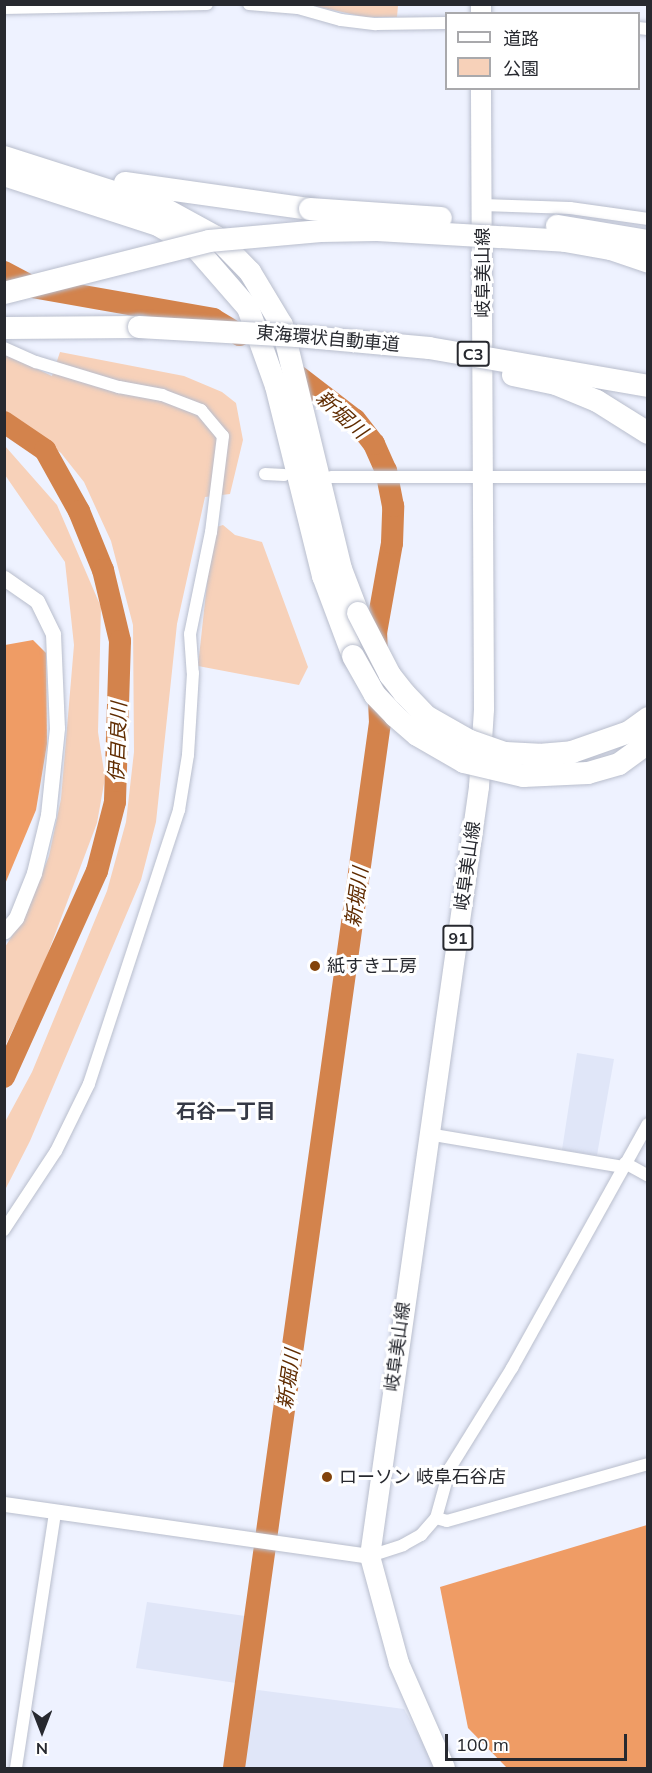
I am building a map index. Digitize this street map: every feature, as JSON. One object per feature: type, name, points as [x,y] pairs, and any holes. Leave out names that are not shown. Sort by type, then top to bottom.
[{"type":"highway","points":[[4,157],[64,174],[161,207],[216,237],[250,272],[290,330],[309,435],[338,559],[358,613],[390,675],[426,716],[470,741],[505,753],[539,755],[572,752],[630,732],[648,717]]},
{"type":"highway","points":[[64,174],[310,209],[579,228],[648,241]]},
{"type":"highway","points":[[4,175],[159,225],[195,247],[225,276],[248,308],[264,345],[287,427],[323,576],[353,656],[375,695],[395,716],[417,735],[464,762],[515,774],[553,776],[588,773],[648,753]]},
{"type":"highway","points":[[4,293],[209,241],[321,231],[377,230],[565,241],[648,262]]},
{"type":"highway","name":"東海環状自動車道","points":[[4,328],[139,327],[290,330],[499,358],[648,386]]},
{"type":"highway","points":[[290,330],[556,384],[597,401],[648,433]]},
{"type":"highway","points":[[619,764],[648,743]]},
{"type":"main road","name":"岐阜美山線","points":[[445,1768],[399,1663],[370,1556],[479,787],[484,709],[482,90]]},
{"type":"street","points":[[4,8],[207,4]]},
{"type":"street","points":[[249,4],[298,8],[341,20],[376,24],[445,23]]},
{"type":"street","points":[[483,205],[611,212],[648,219]]},
{"type":"street","points":[[4,348],[36,362],[119,387],[162,394],[201,410],[223,436],[211,532],[190,634],[193,673],[188,755],[179,810],[89,1084],[56,1151],[4,1230]]},
{"type":"street","points":[[265,474],[285,475]]},
{"type":"street","points":[[331,477],[648,477]]},
{"type":"street","points":[[4,578],[37,601],[53,634],[57,728],[48,815],[34,873],[16,918],[4,932]]},
{"type":"street","points":[[4,1504],[56,1514],[370,1556],[412,1540],[436,1518],[450,1467],[512,1368],[648,1124]]},
{"type":"street","points":[[428,1134],[624,1165],[648,1176]]},
{"type":"street","points":[[436,1518],[447,1521],[648,1464]]},
{"type":"street","points":[[16,1768],[56,1514]]},
{"type":"shaded area","points":[[33,640],[46,653],[47,744],[36,810],[5,884],[5,645]]},
{"type":"shaded area","points":[[577,1053],[614,1059],[597,1155],[562,1150]]},
{"type":"shaded area","points":[[647,1525],[647,1768],[507,1768],[468,1728],[440,1587]]},
{"type":"shaded area","points":[[147,1602],[245,1616],[236,1683],[136,1668]]},
{"type":"shaded area","points":[[250,1689],[404,1709],[436,1768],[240,1768]]},
{"type":"green space","points":[[310,5],[398,5],[397,17],[365,17]]},
{"type":"green space","points":[[60,352],[184,376],[222,392],[236,403],[243,440],[230,494],[205,497],[177,624],[156,822],[141,880],[30,1141],[5,1190],[5,1122],[32,1072],[107,891],[126,822],[134,752],[133,625],[111,541],[84,482],[61,453],[5,411],[5,354],[52,376]]},
{"type":"green space","points":[[5,446],[57,505],[101,607],[98,732],[105,778],[97,823],[40,974],[5,1046],[5,947],[27,912],[49,856],[61,799],[74,645],[65,562],[5,475]]},
{"type":"green space","points":[[223,525],[235,535],[262,542],[308,667],[299,685],[198,666],[213,528]]},
{"type":"waterway","name":"新堀川","points":[[4,272],[32,287],[213,319],[240,335]]},
{"type":"waterway","name":"新堀川","points":[[234,1768],[380,723],[376,633],[392,543],[393,506],[386,471],[374,444],[355,420],[282,364]]},
{"type":"waterway","name":"伊自良川","points":[[4,422],[45,450],[79,511],[103,570],[120,641],[115,802],[97,871],[4,1077]]},
{"type":"place","name":"紙すき工房","points":[[315,966]]},
{"type":"place","name":"ローソン 岐阜石谷店","points":[[327,1477]]},
{"type":"district","name":"石谷一丁目","points":[[226,1110]]}]
